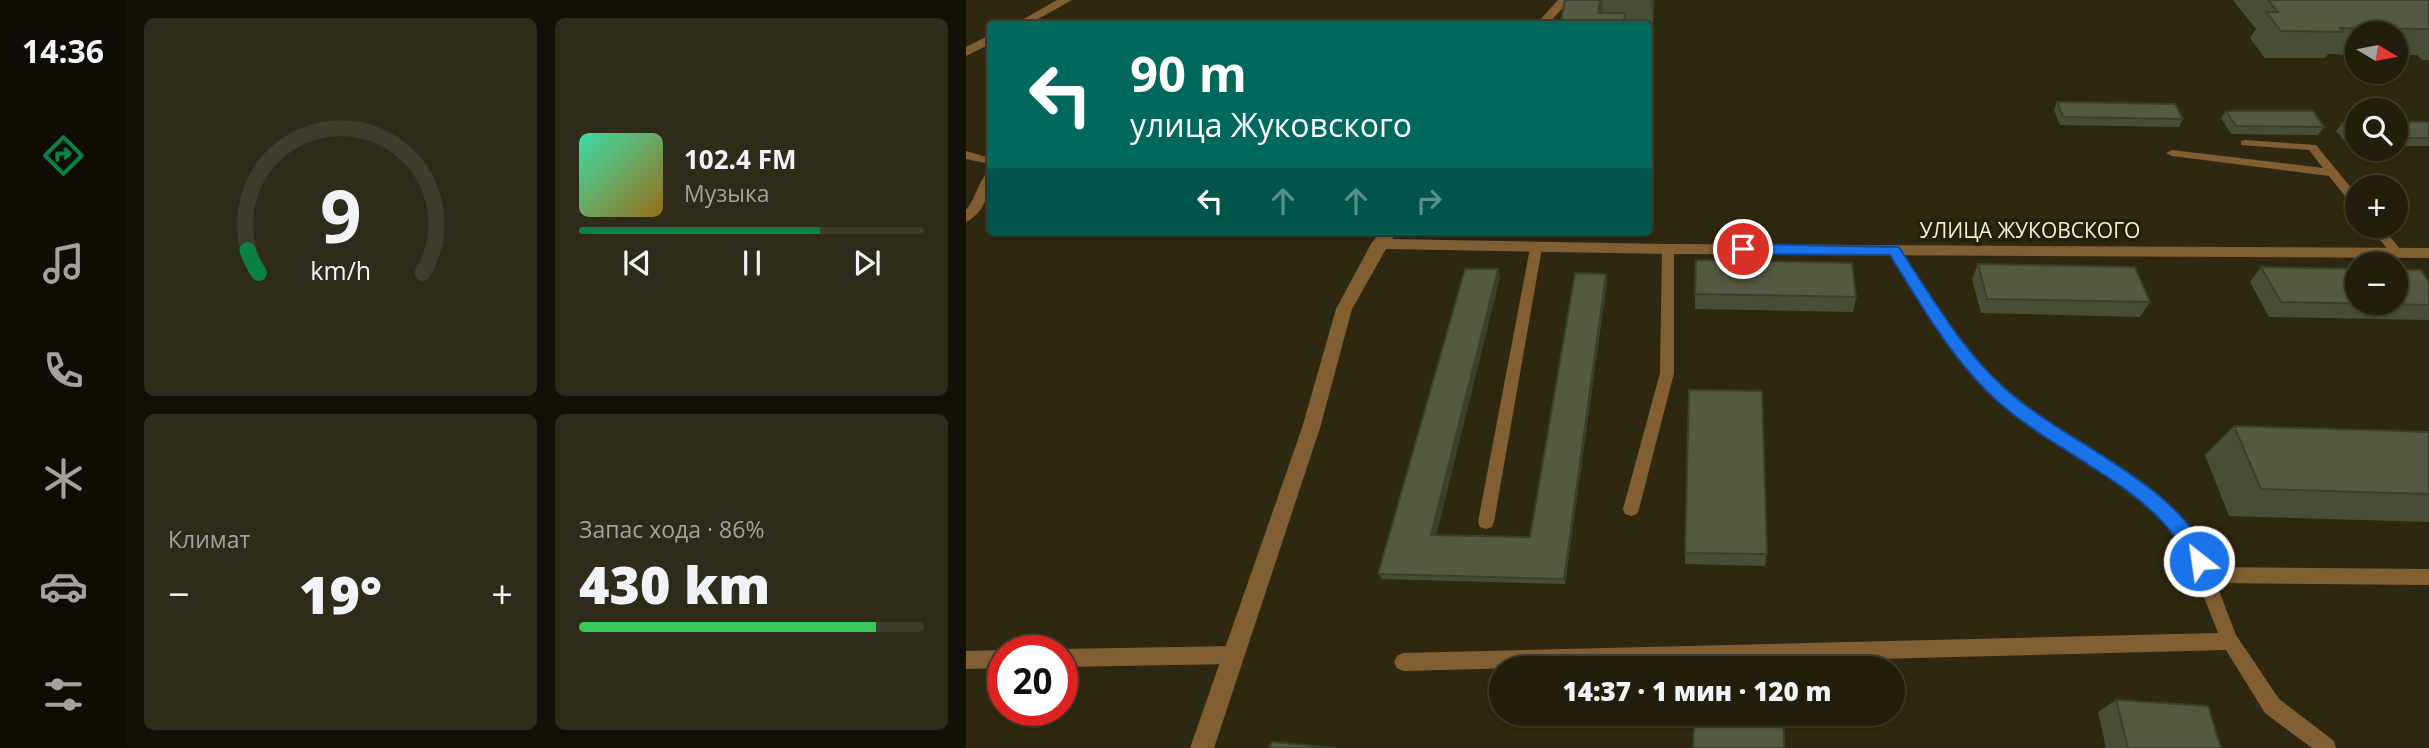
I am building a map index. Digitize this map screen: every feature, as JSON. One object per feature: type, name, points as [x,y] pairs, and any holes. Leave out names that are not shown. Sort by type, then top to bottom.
[{"type":"street","points":[[1027,21],[1066,0]]},
{"type":"street","points":[[1545,21],[1564,0]]},
{"type":"street","points":[[966,52],[987,42]]},
{"type":"street","points":[[1202,748],[1311,428],[1344,309],[1384,237]]},
{"type":"street","name":"УЛИЦА ЖУКОВСКОГО","points":[[1384,237],[1536,248],[2345,253]]},
{"type":"street","name":"УЛИЦА ЖУКОВСКОГО","points":[[2408,253],[2429,253]]},
{"type":"lane","points":[[2245,144],[2312,147],[2345,188]]},
{"type":"lane","points":[[2172,153],[2333,173]]},
{"type":"lane","points":[[966,155],[987,160]]},
{"type":"lane","points":[[966,218],[977,205],[987,182]]},
{"type":"lane","points":[[2385,238],[2396,252]]},
{"type":"lane","points":[[1486,522],[1536,248]]},
{"type":"lane","points":[[1632,509],[1667,373],[1668,249]]},
{"type":"lane","points":[[1894,250],[1952,342],[2013,405],[2140,492],[2168,515],[2195,547],[2230,641],[2272,706],[2328,748]]},
{"type":"lane","points":[[2204,575],[2429,577]]},
{"type":"lane","points":[[1403,662],[2230,641]]},
{"type":"lane","points":[[1078,658],[1233,656]]},
{"type":"lane","points":[[966,660],[987,659]]},
{"type":"building","points":[[1565,0],[1600,0],[1598,13],[1625,13],[1624,21],[1561,21]]},
{"type":"building","points":[[2268,0],[2429,0],[2429,29],[2408,29],[2408,21],[2345,21],[2345,28],[2340,28],[2343,32],[2281,31],[2266,12],[2278,12]]},
{"type":"building","points":[[2057,102],[2175,104],[2183,119],[2063,117]]},
{"type":"building","points":[[2226,111],[2313,111],[2324,127],[2236,126]]},
{"type":"building","points":[[2408,122],[2429,122],[2429,138],[2408,138]]},
{"type":"building","points":[[1696,260],[1852,263],[1856,297],[1695,294]]},
{"type":"building","points":[[1978,264],[2135,267],[2150,302],[1987,299]]},
{"type":"building","points":[[2261,267],[2345,269],[2345,303],[2281,302]]},
{"type":"building","points":[[1465,269],[1498,269],[1431,535],[1530,537],[1575,273],[1606,274],[1564,579],[1378,574]]},
{"type":"building","points":[[2408,270],[2421,270],[2429,282],[2429,305],[2408,305]]},
{"type":"building","points":[[1689,390],[1762,391],[1767,554],[1685,553]]},
{"type":"building","points":[[2234,426],[2429,432],[2429,494],[2261,489]]},
{"type":"building","points":[[2116,700],[2208,706],[2221,748],[2128,748]]},
{"type":"building","points":[[1694,726],[1784,726],[1784,748],[1693,748]]},
{"type":"building","points":[[1272,742],[1336,748],[1269,748]]},
{"type":"route","points":[[1743,249],[1894,250],[1952,342],[2013,405],[2140,492],[2168,515],[2195,547],[2199,561]]}]
